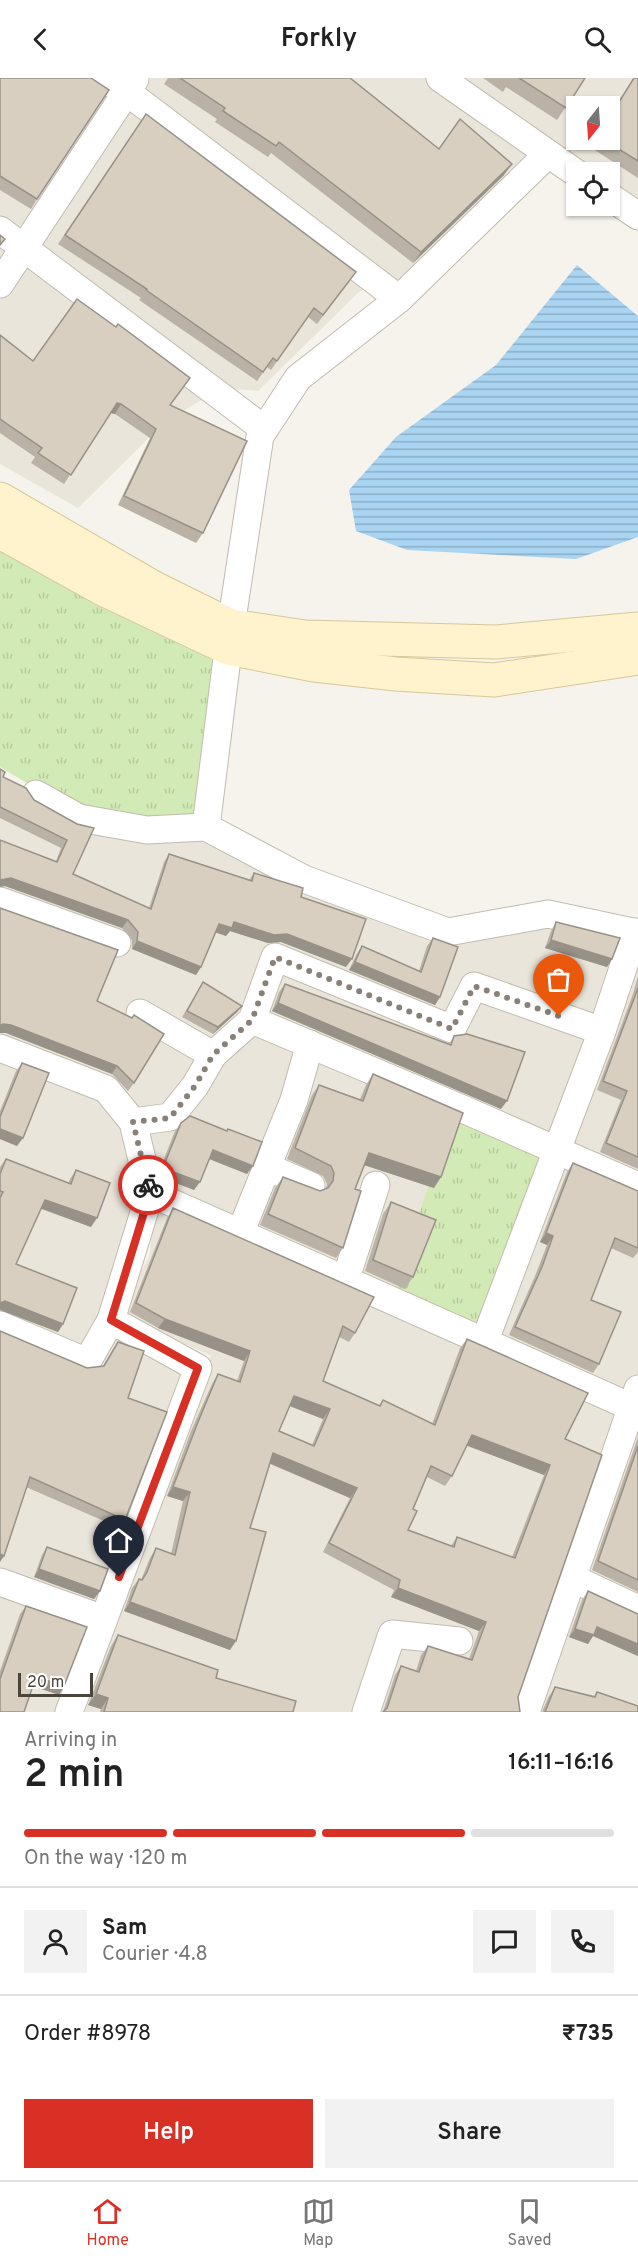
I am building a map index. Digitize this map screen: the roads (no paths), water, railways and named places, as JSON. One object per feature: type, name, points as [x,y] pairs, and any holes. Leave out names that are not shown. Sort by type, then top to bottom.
[{"type":"street","points":[[103,78],[131,85],[399,299]]},
{"type":"street","points":[[440,78],[566,166]]},
{"type":"street","points":[[0,284],[131,85]]},
{"type":"street","points":[[206,827],[230,637],[260,436],[298,378],[399,299],[548,153]]},
{"type":"street","points":[[620,204],[638,216]]},
{"type":"street","points":[[0,230],[264,429]]},
{"type":"street","points":[[0,499],[154,588],[230,637],[496,642],[638,629]]},
{"type":"street","points":[[0,532],[103,589],[230,637],[314,665],[396,674],[494,680],[638,658]]},
{"type":"street","points":[[36,794],[79,818],[147,830],[206,827],[304,879],[447,932],[548,914],[636,932],[602,1031],[485,1340]]},
{"type":"street","points":[[0,901],[117,943]]},
{"type":"street","points":[[133,1122],[170,1118],[195,1086],[213,1055],[252,1020],[275,957],[452,1029],[474,986],[602,1031]]},
{"type":"street","points":[[140,1013],[213,1055]]},
{"type":"street","points":[[252,1020],[557,1149],[638,1186]]},
{"type":"street","points":[[240,1231],[294,1100],[309,1044]]},
{"type":"street","points":[[0,1048],[106,1089],[133,1122],[150,1193],[111,1320],[87,1362],[0,1325]]},
{"type":"street","points":[[267,1167],[311,1186]]},
{"type":"street","points":[[346,1278],[376,1185]]},
{"type":"street","points":[[150,1193],[485,1340],[635,1402],[526,1712]]},
{"type":"street","points":[[69,1712],[198,1368],[111,1320]]},
{"type":"street","points":[[572,1578],[638,1609]]},
{"type":"street","points":[[0,1582],[103,1619]]},
{"type":"street","points":[[366,1712],[392,1634],[459,1641]]},
{"type":"water","points":[[577,265],[638,316],[638,537],[576,559],[407,550],[356,531],[349,490],[396,437],[496,365]]}]
